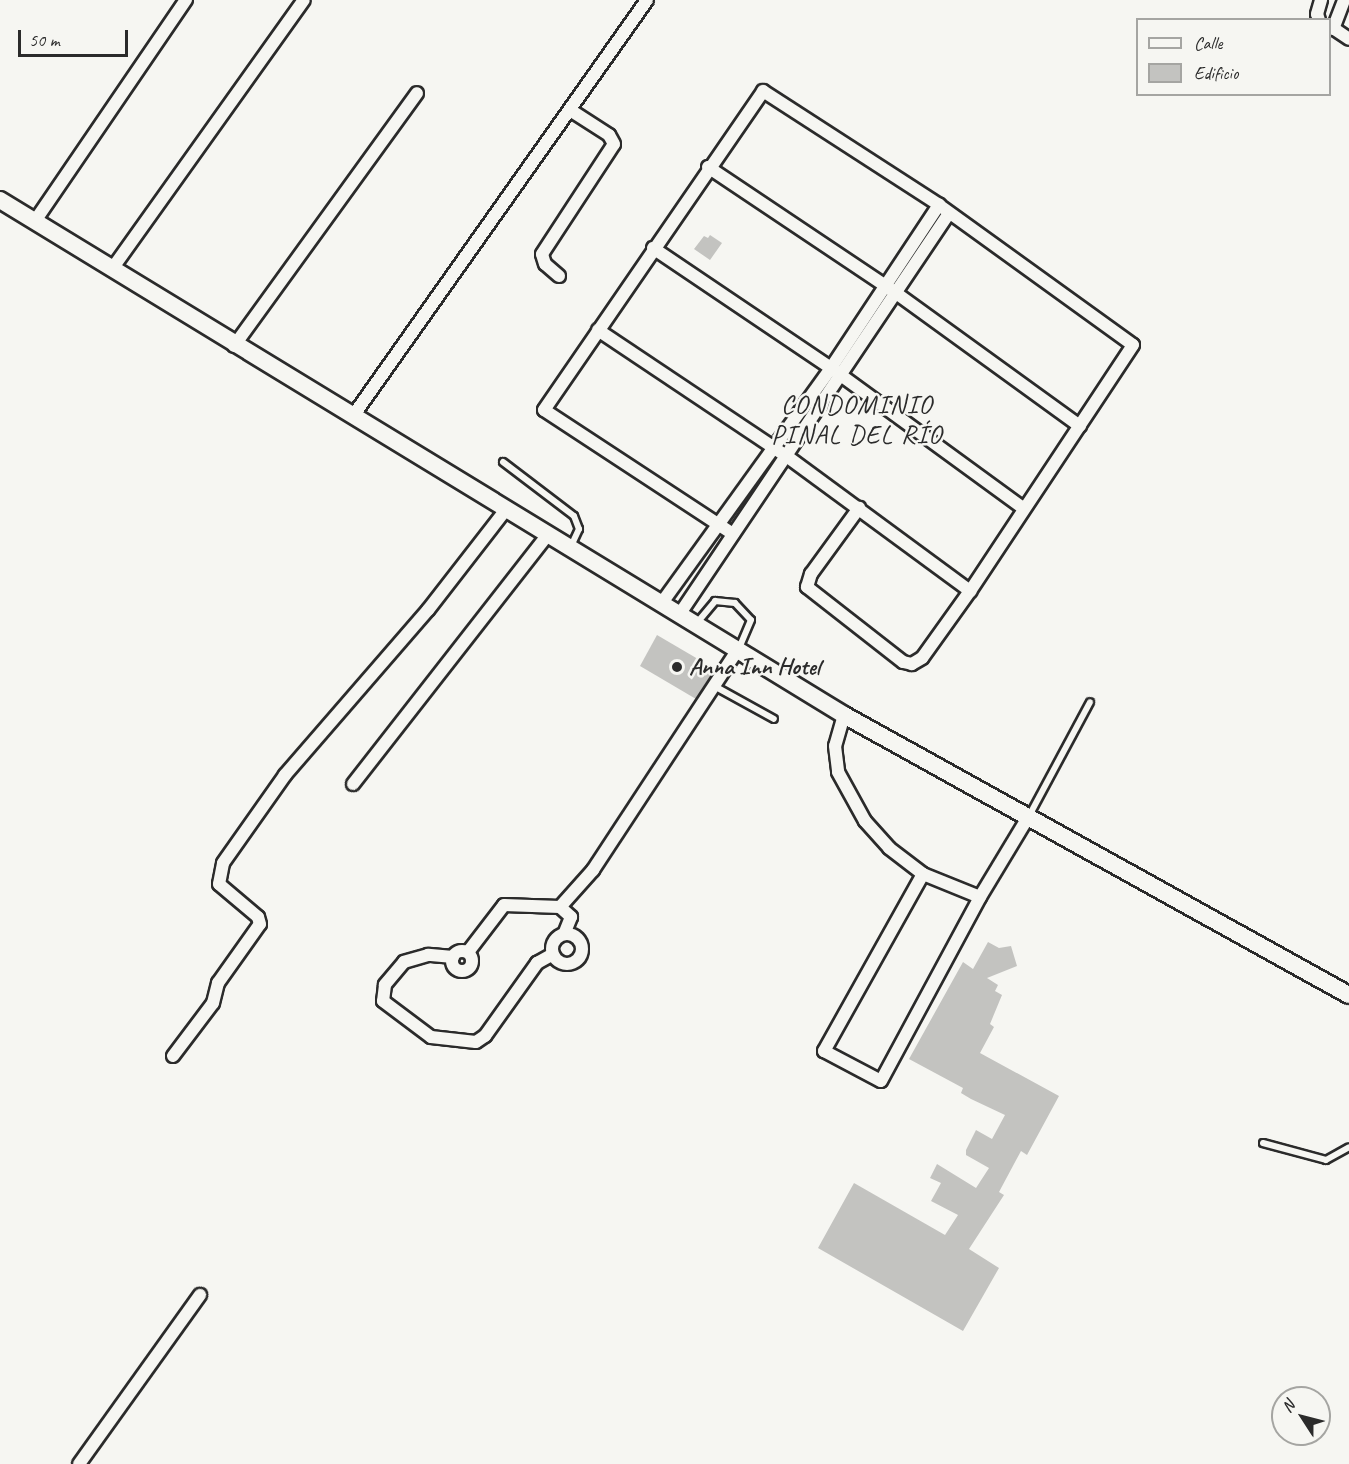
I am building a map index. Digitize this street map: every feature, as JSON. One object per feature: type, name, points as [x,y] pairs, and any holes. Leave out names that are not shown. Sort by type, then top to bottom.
[{"type":"main road","points":[[0,200],[234,345],[507,508],[844,715],[1027,819],[1349,995]]},
{"type":"street","points":[[35,221],[186,0]]},
{"type":"street","points":[[112,269],[304,0]]},
{"type":"street","points":[[353,416],[647,0]]},
{"type":"street","points":[[1318,18],[1317,14],[1321,0]]},
{"type":"street","points":[[1344,0],[1331,27],[1349,39]]},
{"type":"street","points":[[733,534],[544,410],[708,167],[759,95],[766,91],[944,209],[1133,345],[970,591],[918,662],[908,664],[894,656],[807,587],[811,574],[859,508]]},
{"type":"street","points":[[234,345],[417,93]]},
{"type":"street","points":[[559,276],[545,264],[542,254],[614,144],[609,135],[570,110]]},
{"type":"street","points":[[708,167],[896,293],[1080,426]]},
{"type":"street","points":[[836,371],[884,285],[944,209]]},
{"type":"street","points":[[661,603],[779,452],[836,371],[896,293],[944,209]]},
{"type":"street","points":[[653,248],[836,371],[1023,508]]},
{"type":"street","points":[[598,330],[859,508],[970,591]]},
{"type":"street","points":[[680,615],[733,534],[779,452]]},
{"type":"street","points":[[173,1056],[213,1004],[218,983],[260,924],[258,917],[219,884],[223,863],[292,767],[421,618],[507,508]]},
{"type":"street","points":[[353,784],[548,534]]},
{"type":"street","points":[[686,570],[703,582]]},
{"type":"street","points":[[561,907],[593,870],[716,687],[737,651]]},
{"type":"street","points":[[844,715],[835,746],[845,789],[876,836],[923,874],[980,897]]},
{"type":"street","points":[[923,874],[824,1051],[881,1082],[980,897],[1027,819]]},
{"type":"street","points":[[501,906],[561,907],[571,917],[564,934],[556,940],[553,954],[537,963],[485,1036],[476,1042],[431,1037],[383,1001],[385,986],[404,962],[428,956],[453,957],[459,951],[468,952],[501,906]]},
{"type":"street","points":[[553,954],[563,964],[580,958],[582,948],[578,939],[564,934]]},
{"type":"street","points":[[453,957],[454,967],[465,971],[473,960],[468,952]]},
{"type":"street","points":[[80,1464],[200,1295]]},
{"type":"lane","points":[[503,462],[574,516],[579,529],[571,547]]},
{"type":"lane","points":[[695,624],[715,601],[735,603],[751,620],[737,651]]},
{"type":"lane","points":[[716,687],[774,719]]},
{"type":"lane","points":[[1027,819],[1090,702]]},
{"type":"lane","points":[[1263,1143],[1326,1160],[1349,1147]]},
{"type":"building","points":[[710,235],[722,243],[710,260],[694,249],[704,236],[708,238]]},
{"type":"building","name":"Anna Inn Hotel","points":[[657,635],[715,669],[696,699],[640,666]]},
{"type":"building","points":[[988,942],[999,948],[1011,946],[1017,966],[987,978],[998,985],[995,991],[1002,995],[990,1024],[994,1027],[980,1053],[1059,1096],[1027,1155],[1021,1151],[999,1192],[1004,1195],[969,1249],[999,1268],[963,1331],[818,1248],[854,1183],[945,1235],[958,1215],[931,1201],[941,1183],[930,1178],[937,1164],[976,1188],[989,1168],[966,1155],[966,1150],[976,1130],[992,1139],[1005,1115],[971,1099],[961,1093],[963,1088],[909,1059],[963,962],[973,969]]},
{"type":"place","name":"Anna Inn Hotel","points":[[677,667]]},
{"type":"district","name":"CONDOMINIO PINAL DEL RÍO","points":[[857,420]]}]
